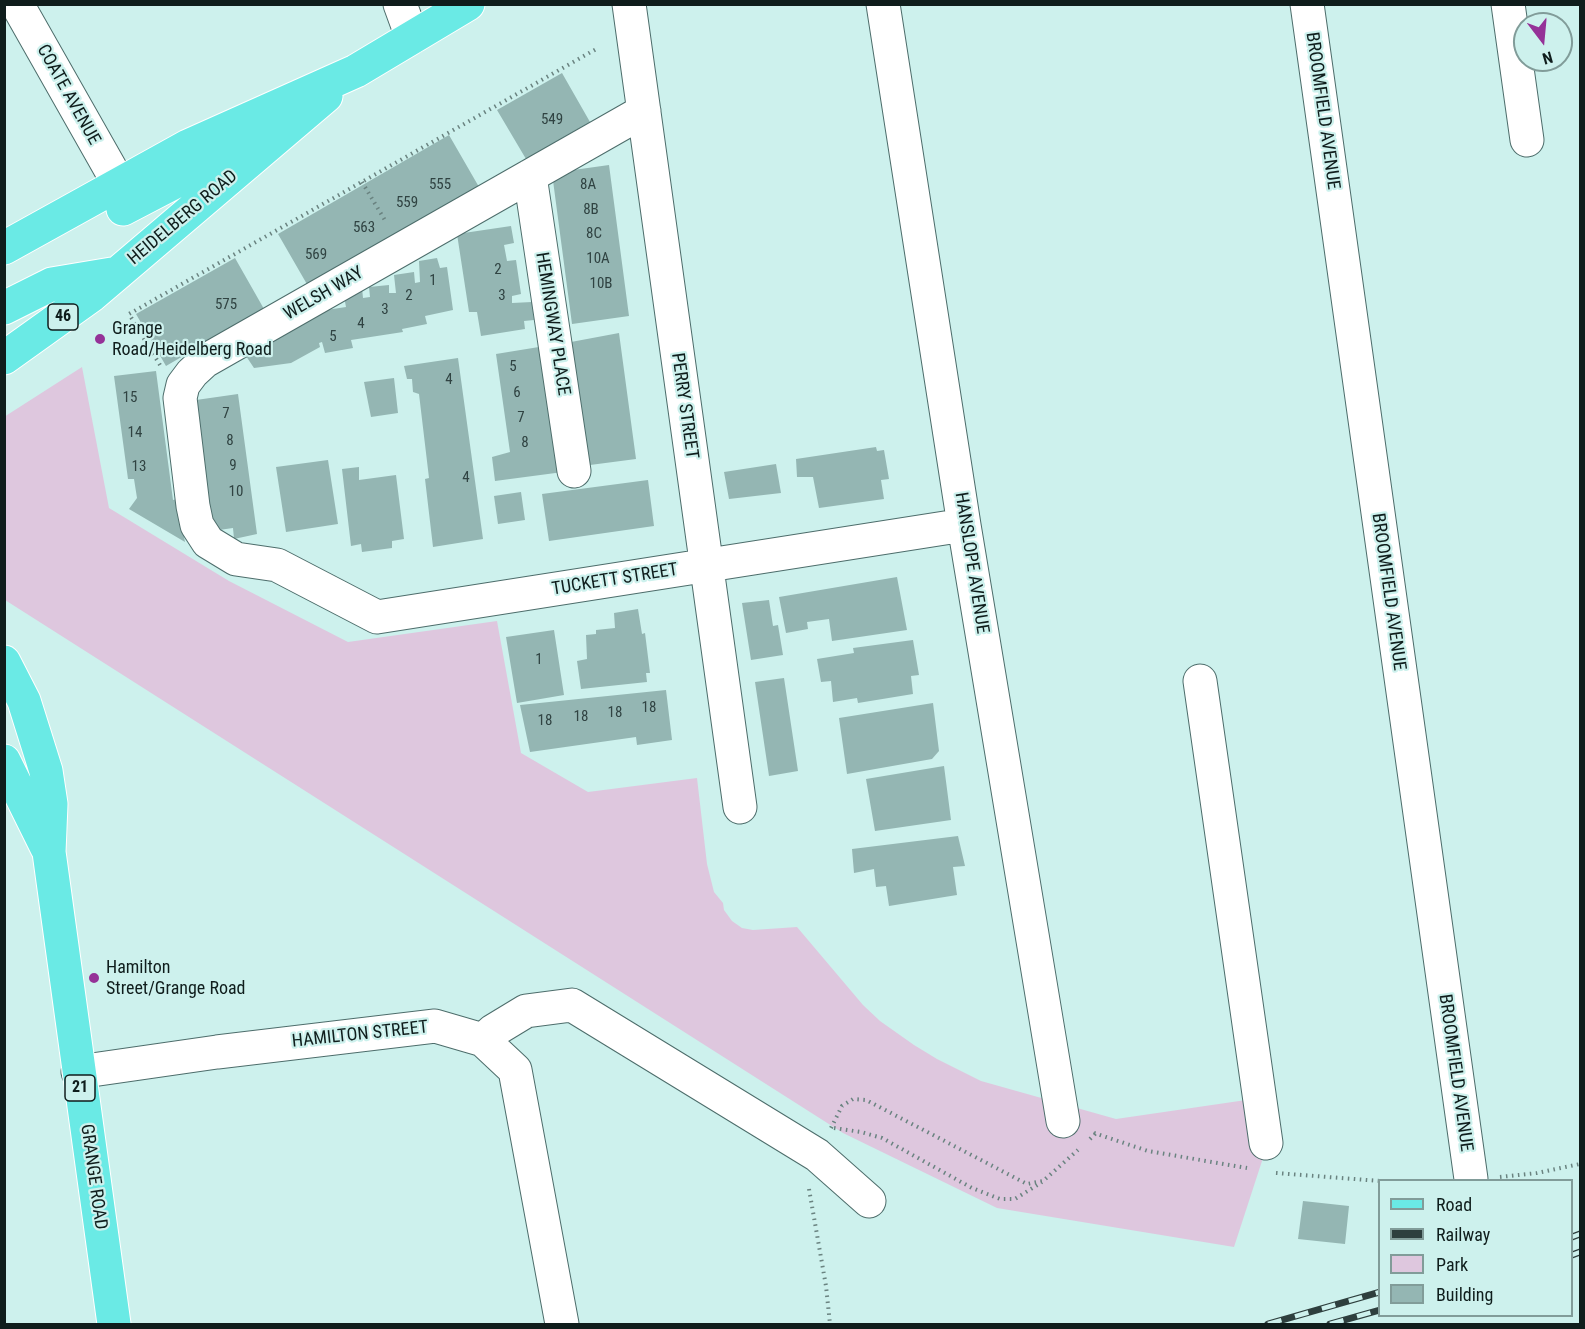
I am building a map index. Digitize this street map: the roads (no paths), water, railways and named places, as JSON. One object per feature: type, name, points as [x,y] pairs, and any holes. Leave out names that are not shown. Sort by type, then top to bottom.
[{"type":"main road","name":"HEIDELBERG ROAD","points":[[4,248],[121,197],[188,146],[356,71],[468,4]]},
{"type":"main road","name":"HEIDELBERG ROAD","points":[[4,358],[73,309],[356,71]]},
{"type":"main road","points":[[4,308],[52,284],[119,271],[121,197],[271,142]]},
{"type":"main road","name":"GRANGE ROAD","points":[[4,662],[24,701],[46,771],[51,804],[49,852],[114,1324]]},
{"type":"main road","name":"GRANGE ROAD","points":[[4,761],[49,852]]},
{"type":"street","name":"COATE AVENUE","points":[[18,4],[121,197]]},
{"type":"street","points":[[400,4],[412,38]]},
{"type":"street","name":"PERRY STREET","points":[[629,4],[740,807]]},
{"type":"street","name":"HANSLOPE AVENUE","points":[[883,4],[964,525],[1075,1131]]},
{"type":"street","name":"BROOMFIELD AVENUE","points":[[1307,4],[1471,1179]]},
{"type":"street","points":[[1508,4],[1527,140]]},
{"type":"street","name":"WELSH WAY","points":[[276,566],[236,559],[208,542],[197,525],[180,398],[183,385],[192,373],[205,361],[644,111]]},
{"type":"street","name":"HEMINGWAY PLACE","points":[[530,176],[574,471]]},
{"type":"street","name":"TUCKETT STREET","points":[[276,566],[377,617],[964,525]]},
{"type":"street","points":[[1200,681],[1263,1162]]},
{"type":"street","points":[[483,1040],[526,1011],[572,1005],[824,1141],[869,1201]]},
{"type":"street","name":"HAMILTON STREET","points":[[78,1072],[217,1052],[435,1026],[483,1040],[515,1070],[562,1324]]},
{"type":"railway","points":[[1573,1237],[1580,1234]]},
{"type":"railway","points":[[1573,1255],[1580,1252]]},
{"type":"railway","points":[[1268,1324],[1378,1293]]},
{"type":"railway","points":[[1330,1324],[1378,1311]]},
{"type":"place","name":"Grange Road/Heidelberg Road","points":[[100,339]]},
{"type":"place","name":"Hamilton Street/Grange Road","points":[[94,978]]}]
